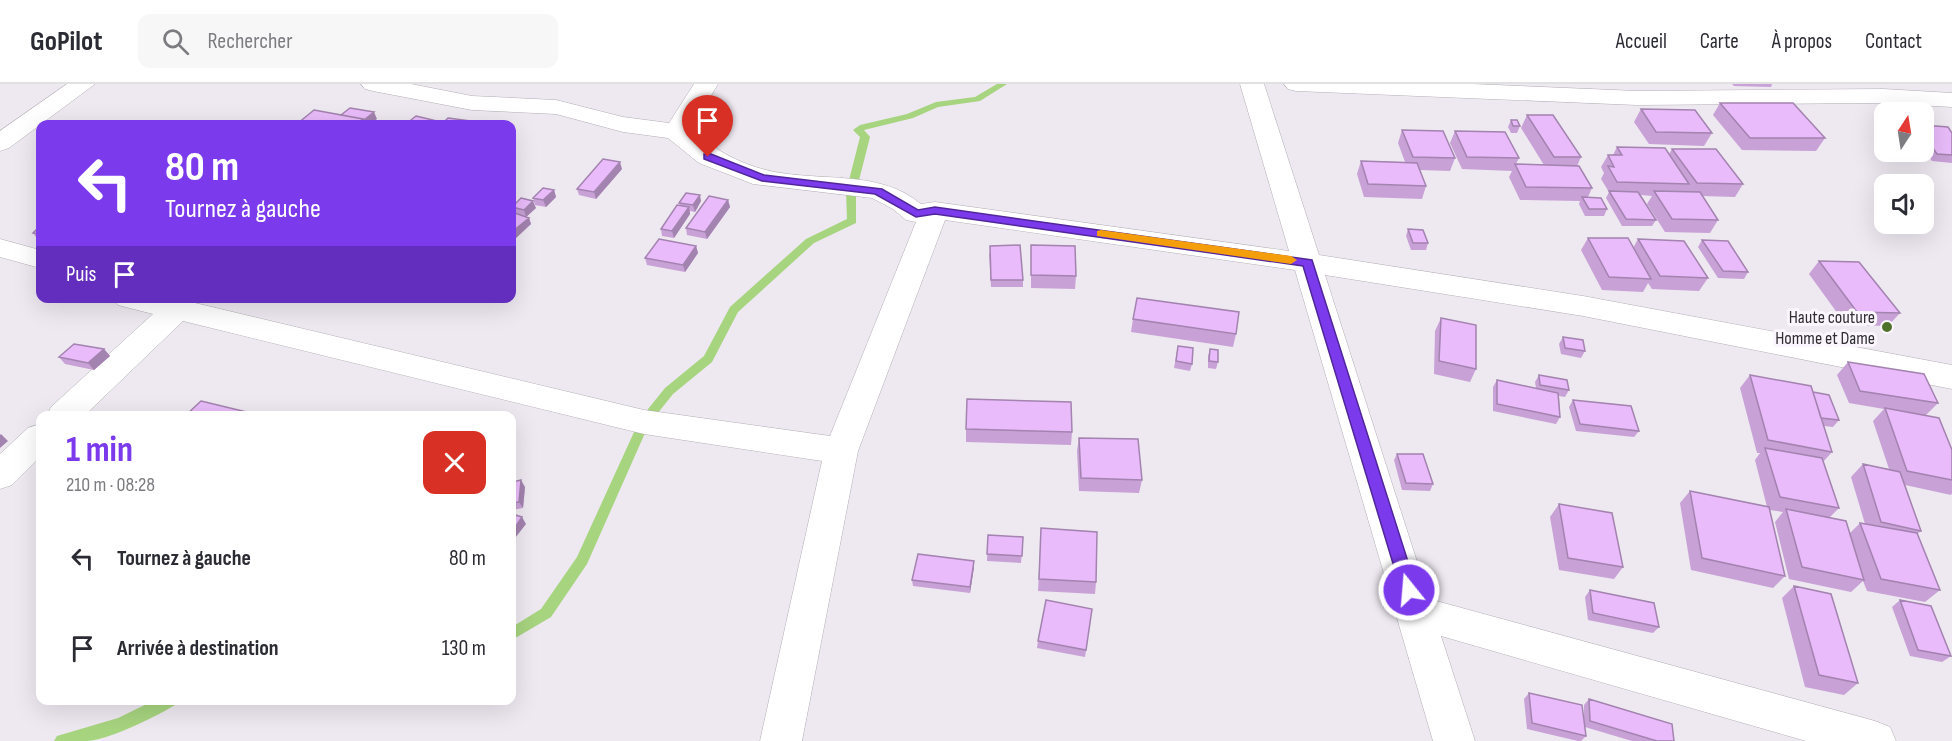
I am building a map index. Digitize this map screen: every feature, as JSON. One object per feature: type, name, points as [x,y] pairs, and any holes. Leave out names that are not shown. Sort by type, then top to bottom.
[{"type":"street","points":[[0,143],[83,84]]},
{"type":"street","points":[[373,84],[400,86],[472,103],[556,107],[623,124],[676,132],[708,157],[762,178],[878,191],[903,203],[916,214],[935,210],[1308,263],[1583,306],[1952,377]]},
{"type":"street","points":[[676,132],[706,84]]},
{"type":"street","points":[[1252,84],[1454,741]]},
{"type":"street","points":[[1296,84],[1637,99],[1883,96],[1952,100]]},
{"type":"street","points":[[781,741],[842,451],[935,210]]},
{"type":"street","points":[[0,249],[36,258]]},
{"type":"street","points":[[149,303],[644,422],[842,451]]},
{"type":"street","points":[[68,411],[176,310]]},
{"type":"street","points":[[0,475],[36,442]]},
{"type":"street","points":[[1416,612],[1875,741]]},
{"type":"building","points":[[1720,103],[1793,103],[1825,138],[1750,138]]},
{"type":"building","points":[[350,108],[374,112],[364,120],[341,115]]},
{"type":"building","points":[[1641,109],[1695,110],[1712,133],[1656,132]]},
{"type":"building","points":[[314,110],[363,119],[362,120],[302,120]]},
{"type":"building","points":[[1527,115],[1553,115],[1581,157],[1554,157]]},
{"type":"building","points":[[416,116],[433,120],[411,120]]},
{"type":"building","points":[[1511,120],[1517,120],[1520,126],[1513,126]]},
{"type":"building","points":[[1934,126],[1948,127],[1952,133],[1952,155],[1937,154],[1934,150]]},
{"type":"building","points":[[1402,130],[1443,131],[1455,158],[1413,157]]},
{"type":"building","points":[[1455,131],[1505,132],[1519,158],[1467,157]]},
{"type":"building","points":[[1617,147],[1665,148],[1689,184],[1617,182],[1608,166],[1614,167],[1608,155],[1622,155]]},
{"type":"building","points":[[1672,149],[1716,149],[1743,184],[1697,183]]},
{"type":"building","points":[[603,159],[620,162],[594,192],[577,189]]},
{"type":"building","points":[[1361,161],[1417,163],[1426,186],[1368,184]]},
{"type":"building","points":[[1515,164],[1579,166],[1592,188],[1526,187]]},
{"type":"building","points":[[543,188],[554,190],[543,200],[533,198]]},
{"type":"building","points":[[1609,191],[1638,192],[1656,220],[1626,219]]},
{"type":"building","points":[[1654,191],[1700,192],[1718,220],[1672,219]]},
{"type":"building","points":[[686,193],[700,195],[693,205],[679,203]]},
{"type":"building","points":[[709,196],[728,200],[705,232],[686,228]]},
{"type":"building","points":[[1582,197],[1601,198],[1607,209],[1589,209]]},
{"type":"building","points":[[521,198],[533,201],[524,210],[516,208],[516,203]]},
{"type":"building","points":[[677,205],[689,207],[672,231],[661,229]]},
{"type":"building","points":[[516,213],[529,218],[516,229]]},
{"type":"building","points":[[1408,229],[1423,230],[1428,243],[1413,243]]},
{"type":"building","points":[[1588,238],[1628,238],[1651,279],[1609,277]]},
{"type":"building","points":[[659,239],[696,246],[683,265],[645,258]]},
{"type":"building","points":[[1638,239],[1684,241],[1708,278],[1660,276]]},
{"type":"building","points":[[1702,240],[1728,241],[1748,272],[1723,271]]},
{"type":"building","points":[[1020,245],[1023,280],[991,280],[990,246]]},
{"type":"building","points":[[1031,245],[1075,246],[1076,276],[1031,275]]},
{"type":"building","points":[[1819,261],[1859,262],[1900,313],[1857,312]]},
{"type":"building","points":[[1137,298],[1239,312],[1236,334],[1133,319]]},
{"type":"building","points":[[1441,318],[1476,325],[1476,369],[1439,361]]},
{"type":"building","points":[[1563,337],[1583,340],[1585,351],[1565,348]]},
{"type":"building","points":[[74,344],[104,349],[88,363],[59,357]]},
{"type":"building","points":[[1178,346],[1193,348],[1192,364],[1176,361]]},
{"type":"building","points":[[1210,349],[1218,350],[1218,362],[1209,361]]},
{"type":"building","points":[[1848,362],[1924,374],[1938,403],[1860,391]]},
{"type":"building","points":[[1539,375],[1567,380],[1569,390],[1540,385]]},
{"type":"building","points":[[1750,375],[1811,386],[1832,452],[1768,440]]},
{"type":"building","points":[[1497,380],[1558,393],[1560,417],[1497,404]]},
{"type":"building","points":[[1813,392],[1829,395],[1839,420],[1821,418]]},
{"type":"building","points":[[967,399],[1071,402],[1072,432],[966,429]]},
{"type":"building","points":[[1573,400],[1631,406],[1639,431],[1580,424]]},
{"type":"building","points":[[201,401],[243,411],[190,411]]},
{"type":"building","points":[[1885,408],[1939,418],[1952,450],[1952,480],[1907,471]]},
{"type":"building","points":[[1079,438],[1138,439],[1142,480],[1081,478]]},
{"type":"building","points":[[1765,448],[1822,458],[1839,508],[1780,497]]},
{"type":"building","points":[[1397,454],[1423,454],[1433,484],[1406,483]]},
{"type":"building","points":[[1863,464],[1900,472],[1921,531],[1881,522]]},
{"type":"building","points":[[521,480],[519,502],[516,502],[516,481]]},
{"type":"building","points":[[1690,491],[1769,507],[1785,576],[1702,558]]},
{"type":"building","points":[[1559,504],[1612,513],[1623,567],[1568,558]]},
{"type":"building","points":[[1786,509],[1846,521],[1864,580],[1802,567]]},
{"type":"building","points":[[516,515],[522,517],[516,526]]},
{"type":"building","points":[[1860,523],[1917,533],[1940,590],[1881,579]]},
{"type":"building","points":[[1041,528],[1097,532],[1096,582],[1039,579]]},
{"type":"building","points":[[988,535],[1023,537],[1022,556],[987,554]]},
{"type":"building","points":[[918,554],[974,561],[970,587],[912,580]]},
{"type":"building","points":[[1794,586],[1831,594],[1858,683],[1819,675]]},
{"type":"building","points":[[1590,590],[1654,603],[1659,627],[1593,613]]},
{"type":"building","points":[[1046,600],[1092,609],[1086,650],[1038,641]]},
{"type":"building","points":[[1900,600],[1931,606],[1951,656],[1918,650]]},
{"type":"building","points":[[1529,693],[1582,705],[1586,736],[1532,723]]},
{"type":"building","points":[[1589,699],[1672,724],[1674,741],[1657,741],[1590,721]]},
{"type":"waterway","points":[[516,632],[546,613],[582,560],[644,422],[669,391],[708,359],[734,310],[810,241],[852,221],[851,192],[865,137],[858,130],[910,116],[936,105],[977,99],[1003,84]]},
{"type":"waterway","points":[[62,741],[118,725],[161,705]]},
{"type":"slow traffic","points":[[1101,233],[1291,260]]},
{"type":"place","name":"Haute couture Homme et Dame","points":[[1887,327]]},
{"type":"route","points":[[708,157],[762,178],[878,191],[903,203],[916,214],[935,210],[1308,263],[1409,590]]}]
